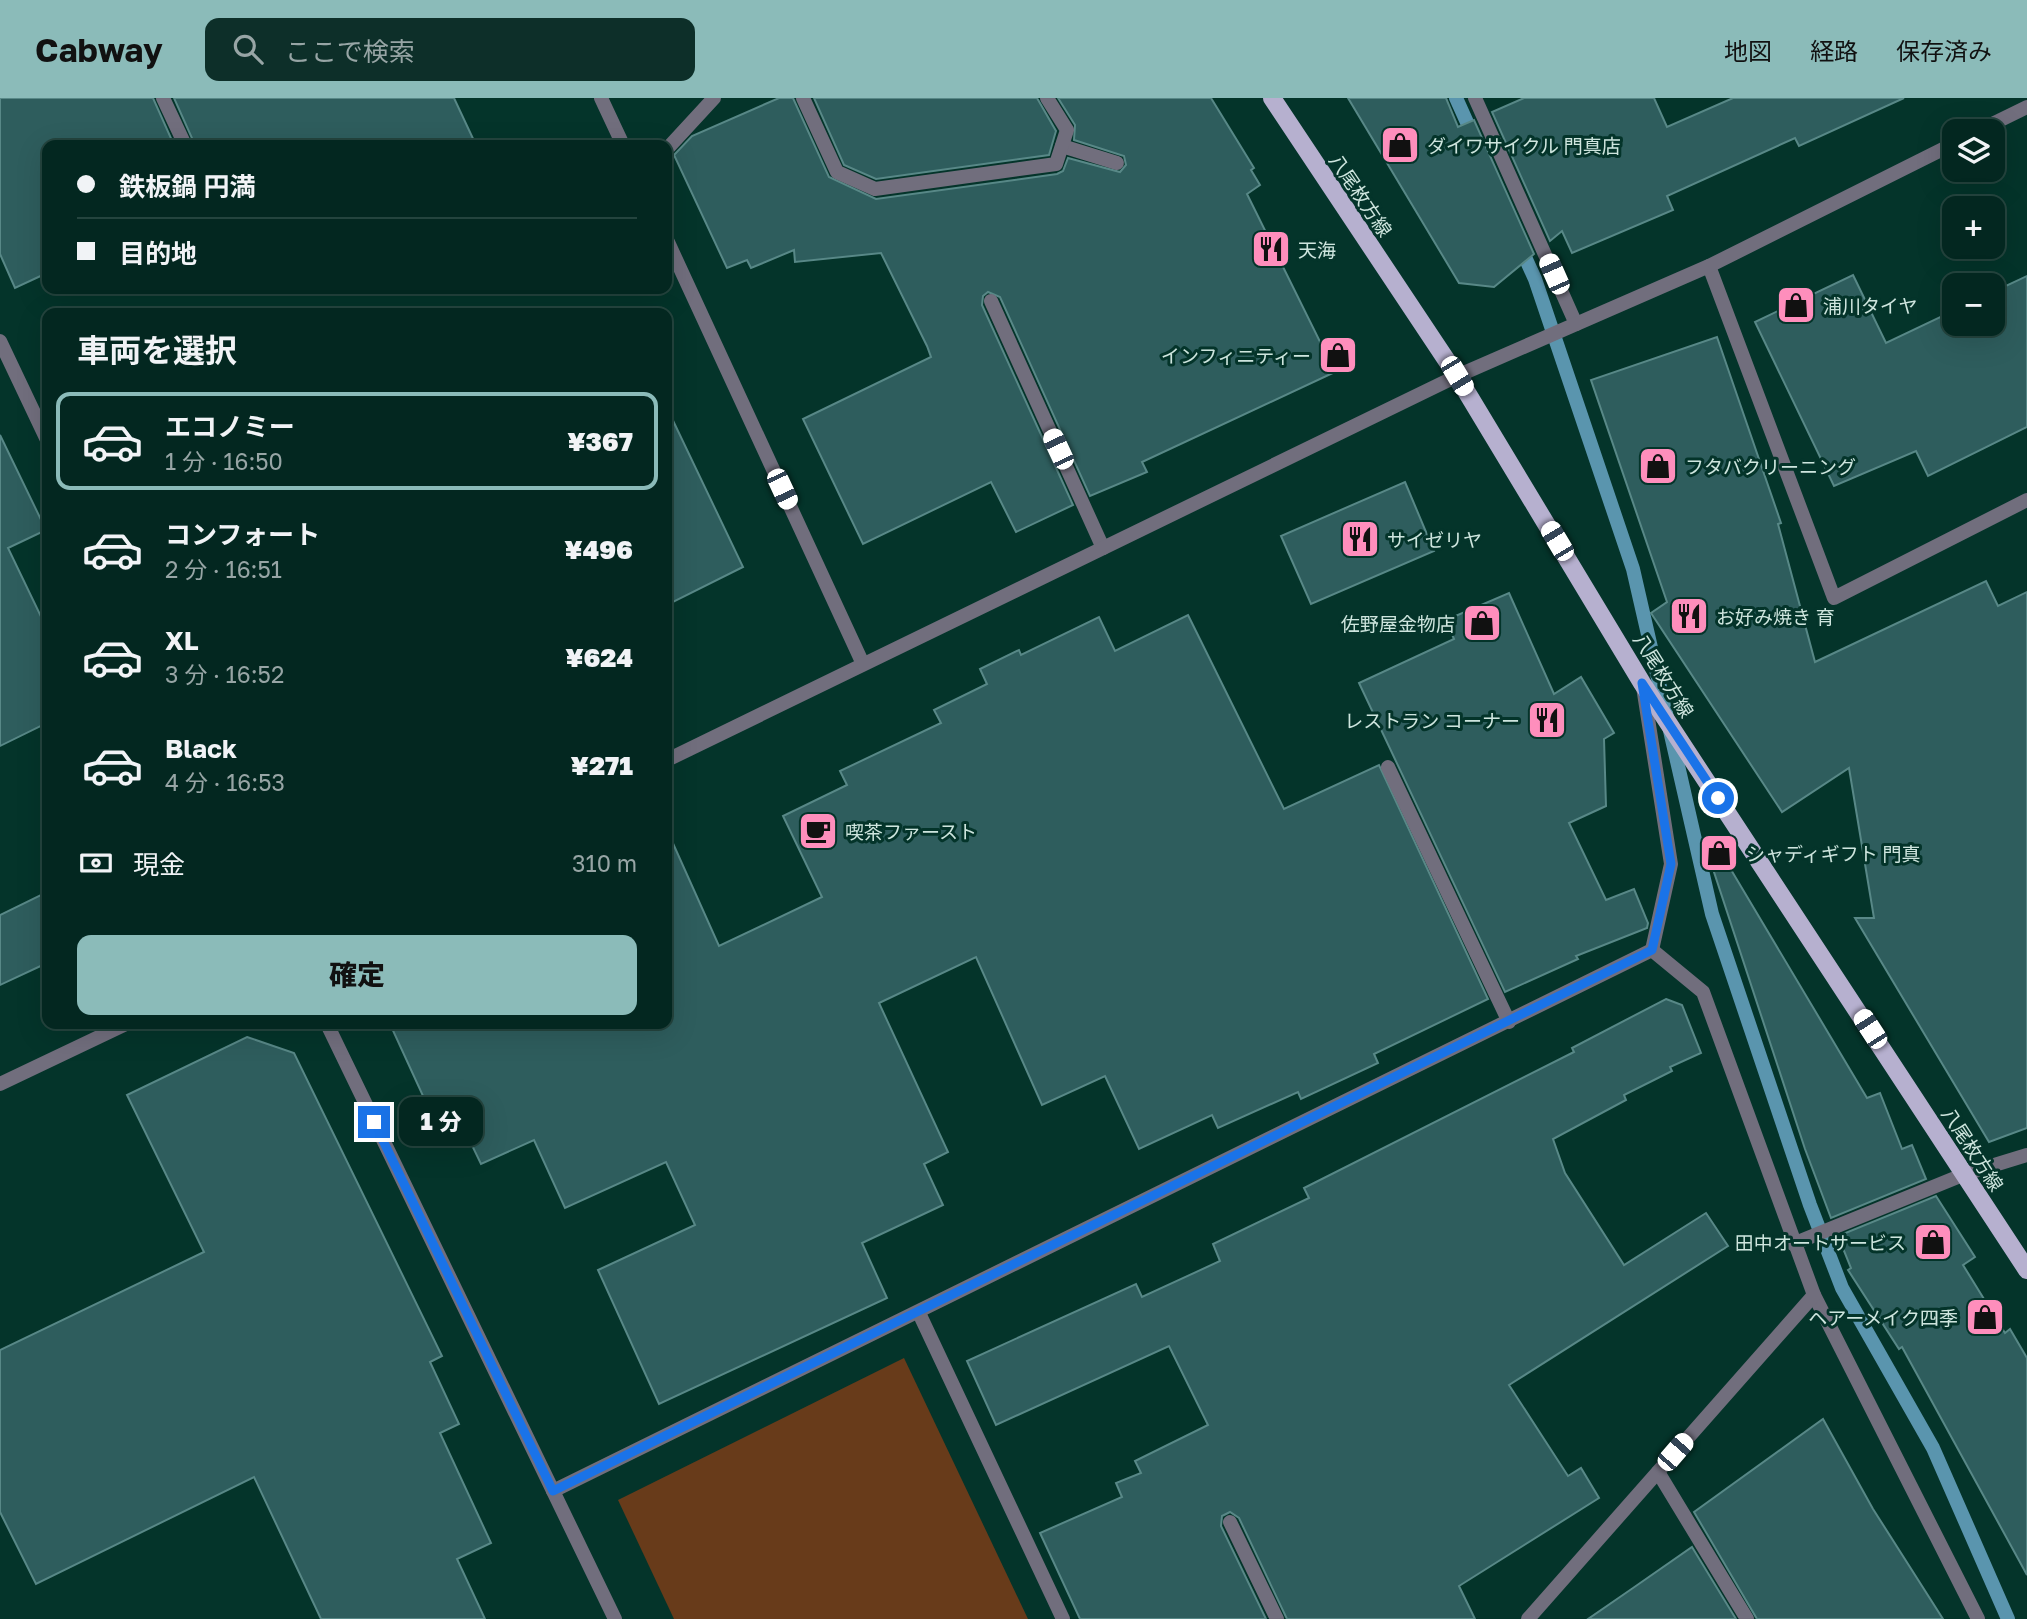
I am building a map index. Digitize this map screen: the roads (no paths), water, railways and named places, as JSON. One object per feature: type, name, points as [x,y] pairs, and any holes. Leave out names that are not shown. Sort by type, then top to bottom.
[{"type":"main road","name":"八尾枚方線","points":[[1272,98],[1457,376],[1642,683],[2027,1270]]},
{"type":"street","points":[[163,98],[183,140]]},
{"type":"street","points":[[601,98],[621,140]]},
{"type":"street","points":[[672,144],[714,98]]},
{"type":"street","points":[[803,98],[837,172],[875,189],[1056,164],[1067,130],[1047,98]]},
{"type":"street","points":[[1475,98],[1576,324]]},
{"type":"street","points":[[2002,119],[2027,107]]},
{"type":"street","points":[[1062,146],[1117,163]]},
{"type":"street","points":[[672,758],[1457,376],[1709,266],[1942,150]]},
{"type":"street","points":[[672,251],[863,664]]},
{"type":"street","points":[[1709,266],[1834,598],[2027,500]]},
{"type":"street","points":[[991,300],[1103,548]]},
{"type":"street","points":[[0,341],[42,429]]},
{"type":"street","points":[[1642,683],[1671,864],[1652,950]]},
{"type":"street","points":[[1388,767],[1509,1021]]},
{"type":"street","points":[[553,1491],[1652,950]]},
{"type":"street","points":[[1652,950],[1703,992],[1793,1244],[1814,1295],[1978,1619]]},
{"type":"street","points":[[0,1084],[116,1029]]},
{"type":"street","points":[[329,1029],[615,1619]]},
{"type":"street","points":[[1793,1244],[1965,1174],[2027,1155]]},
{"type":"street","points":[[1528,1619],[1814,1295]]},
{"type":"street","points":[[919,1313],[1063,1619]]},
{"type":"street","points":[[1658,1472],[1746,1619]]},
{"type":"street","points":[[1230,1522],[1277,1619]]},
{"type":"waterway","points":[[1456,98],[1474,138]]},
{"type":"waterway","points":[[1519,244],[1535,279],[1633,569],[1712,914],[1810,1205],[1842,1288],[1933,1448],[2008,1619]]},
{"type":"place","name":"ダイワサイクル 門真店","points":[[1400,145]]},
{"type":"place","name":"天海","points":[[1271,249]]},
{"type":"place","name":"浦川タイヤ","points":[[1796,305]]},
{"type":"place","name":"インフィニティー","points":[[1338,355]]},
{"type":"place","name":"フタバクリーニング","points":[[1658,466]]},
{"type":"place","name":"サイゼリヤ","points":[[1360,539]]},
{"type":"place","name":"お好み焼き 育","points":[[1689,616]]},
{"type":"place","name":"佐野屋金物店","points":[[1482,623]]},
{"type":"place","name":"レストラン コーナー","points":[[1547,720]]},
{"type":"place","name":"喫茶ファースト","points":[[818,831]]},
{"type":"place","name":"シャディギフト 門真","points":[[1719,853]]},
{"type":"place","name":"田中オートサービス","points":[[1933,1242]]},
{"type":"place","name":"ヘアーメイク四季","points":[[1985,1317]]}]
